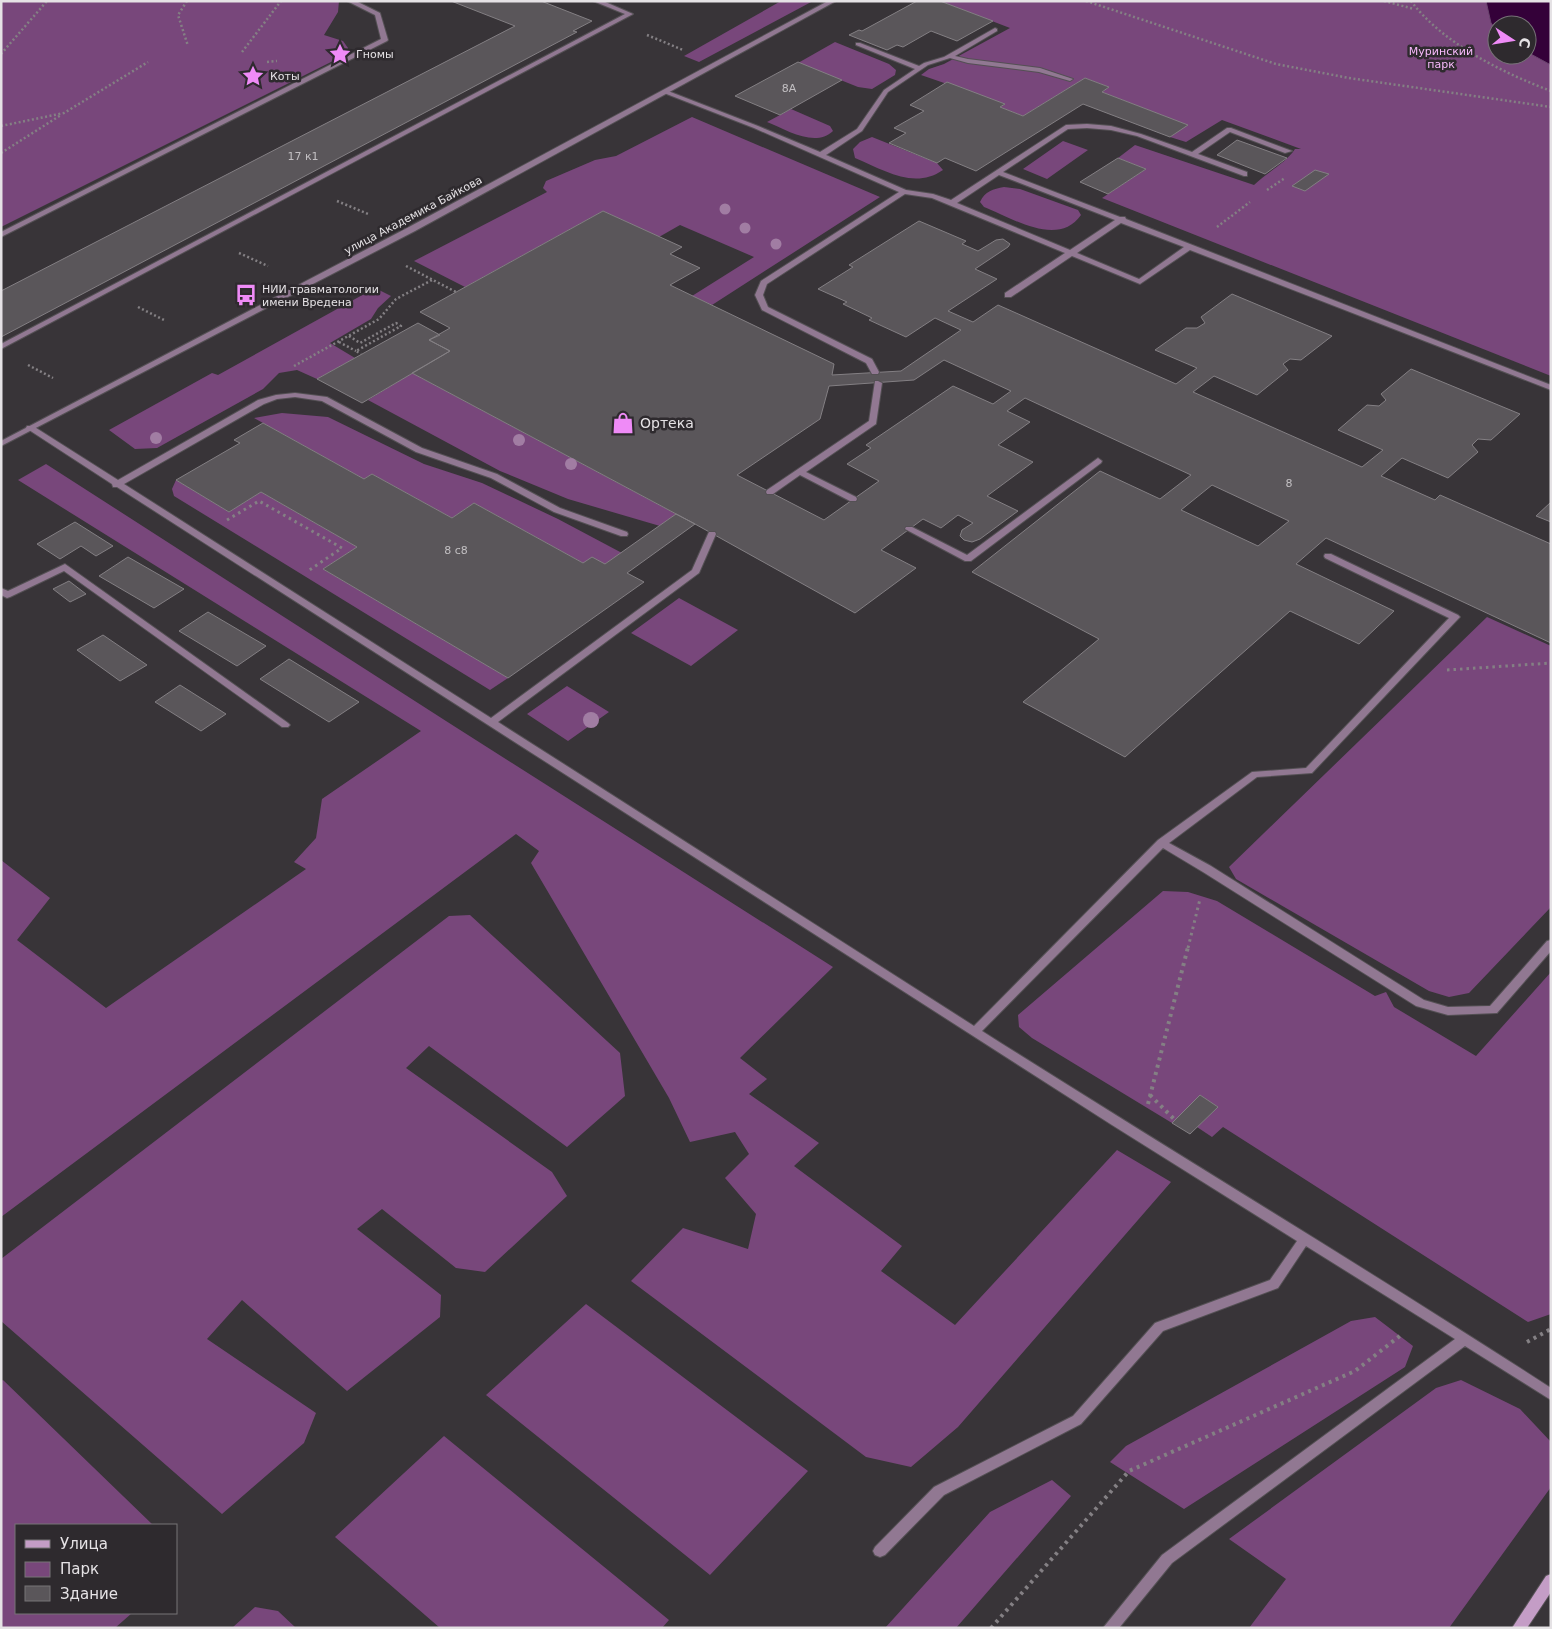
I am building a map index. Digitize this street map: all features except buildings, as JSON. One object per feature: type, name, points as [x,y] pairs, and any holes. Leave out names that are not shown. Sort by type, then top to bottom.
[{"type":"main road","points":[[1519,1628],[1551,1580]]},
{"type":"street","points":[[1,235],[385,40],[378,14],[350,1]]},
{"type":"street","points":[[1,347],[630,14],[596,1]]},
{"type":"street","name":"улица Академика Байкова","points":[[1,444],[404,234],[833,1]]},
{"type":"street","points":[[819,156],[860,130],[886,91],[926,64],[949,56],[994,30]]},
{"type":"street","points":[[858,44],[919,68]]},
{"type":"street","points":[[949,56],[968,61],[1040,70],[1070,79]]},
{"type":"street","points":[[666,92],[756,127],[904,192],[933,196],[952,202],[1140,282],[1190,246]]},
{"type":"street","points":[[952,202],[1066,127],[1111,128],[1244,174]]},
{"type":"street","points":[[1192,155],[1230,129],[1288,151]]},
{"type":"street","points":[[998,172],[1551,388]]},
{"type":"street","points":[[875,372],[869,360],[765,308],[759,295],[764,283],[904,192]]},
{"type":"street","points":[[1008,295],[1122,219]]},
{"type":"street","points":[[770,492],[873,422],[878,382]]},
{"type":"street","points":[[116,485],[261,402],[276,397],[295,395],[324,399],[419,450],[494,476],[557,510],[624,534]]},
{"type":"street","points":[[30,428],[116,485],[1139,1136],[1465,1338],[1551,1395]]},
{"type":"street","points":[[909,529],[968,559],[1098,461]]},
{"type":"street","points":[[800,472],[853,499]]},
{"type":"street","points":[[490,723],[696,571],[712,534]]},
{"type":"street","points":[[975,1031],[1162,843],[1255,774],[1308,771],[1455,617],[1328,556]]},
{"type":"street","points":[[1,591],[8,596],[65,567],[285,726]]},
{"type":"street","points":[[1162,843],[1207,869],[1420,1003],[1448,1011],[1493,1010],[1551,944]]},
{"type":"street","points":[[880,1551],[939,1491],[1077,1420],[1159,1327],[1274,1284],[1305,1240]]},
{"type":"street","points":[[1110,1628],[1167,1559],[1465,1338]]},
{"type":"path","points":[[1,54],[47,1]]},
{"type":"path","points":[[187,1],[178,15],[188,46]]},
{"type":"path","points":[[242,52],[281,1]]},
{"type":"path","points":[[1086,1],[1276,64],[1349,78],[1551,107]]},
{"type":"path","points":[[1384,1],[1415,10],[1446,36],[1516,77],[1551,91]]},
{"type":"path","points":[[1411,1],[1415,10]]},
{"type":"path","points":[[1,153],[148,62]]},
{"type":"path","points":[[1,126],[64,113]]},
{"type":"path","points":[[1266,191],[1287,176]]},
{"type":"path","points":[[1190,246],[1251,202]]},
{"type":"path","points":[[405,266],[456,292]]},
{"type":"path","points":[[276,397],[278,380],[287,370],[379,319],[396,299],[432,280]]},
{"type":"path","points":[[349,336],[360,343],[396,323],[401,326],[356,351]]},
{"type":"path","points":[[339,342],[362,354]]},
{"type":"path","points":[[222,523],[259,501],[342,548],[304,573]]},
{"type":"path","points":[[1402,674],[1551,663]]},
{"type":"path","points":[[1139,1136],[1207,869]]},
{"type":"path","points":[[1150,1095],[1175,1119]]},
{"type":"path","points":[[991,1628],[1128,1471],[1355,1371],[1426,1314]]},
{"type":"green space","points":[[1,1],[339,1],[338,12],[324,35],[343,41],[348,48],[345,55],[1,227]]},
{"type":"green space","points":[[781,1],[813,1],[699,62],[684,56]]},
{"type":"green space","name":"Муринский парк","points":[[940,1],[1551,1],[1551,376],[1102,198],[1146,169],[1118,158],[1135,145],[1254,185],[1286,159],[1295,149],[1301,149],[1222,120],[1186,142],[1170,137],[1187,125],[1102,92],[1109,87],[1085,78],[1023,116],[1000,107],[1005,104],[921,75],[929,69],[944,64],[1010,28]]},
{"type":"green space","points":[[835,42],[889,64],[896,70],[895,75],[872,89],[858,87],[798,63]]},
{"type":"green space","points":[[791,109],[830,126],[833,131],[826,136],[809,138],[767,122]]},
{"type":"green space","points":[[692,117],[880,197],[712,305],[692,296],[754,257],[680,225],[659,237],[603,211],[465,287],[414,261],[547,192],[543,188],[546,181],[595,160],[616,156]]},
{"type":"green space","points":[[872,137],[937,163],[943,170],[932,176],[910,178],[888,172],[855,158],[853,149],[860,142]]},
{"type":"green space","points":[[1063,141],[1088,150],[1047,179],[1023,169]]},
{"type":"green space","points":[[1004,187],[1020,189],[1078,210],[1081,215],[1071,225],[1060,229],[1048,230],[1034,228],[1021,223],[984,207],[980,202],[984,195],[990,191]]},
{"type":"green space","points":[[375,288],[391,296],[378,308],[371,319],[330,343],[355,358],[317,379],[297,370],[279,373],[263,389],[157,448],[135,449],[109,430],[212,373],[218,375]]},
{"type":"green space","points":[[412,373],[676,514],[660,526],[568,499],[500,471],[368,400]]},
{"type":"green space","points":[[282,413],[328,417],[424,464],[482,483],[558,519],[622,553],[605,564],[583,563],[474,503],[452,518],[372,474],[364,479],[254,418]]},
{"type":"green space","points":[[46,464],[833,967],[740,1058],[767,1079],[749,1094],[819,1143],[794,1166],[902,1246],[881,1271],[955,1325],[1117,1150],[1171,1182],[958,1427],[911,1467],[866,1457],[631,1281],[683,1228],[748,1249],[756,1214],[725,1178],[749,1154],[735,1132],[690,1142],[669,1098],[531,863],[539,851],[516,834],[1,1217],[1,860],[50,898],[17,940],[106,1008],[306,869],[294,862],[316,838],[322,799],[421,731],[18,480]]},
{"type":"green space","points":[[176,480],[229,512],[261,492],[357,547],[323,569],[508,678],[490,690],[174,496],[172,489]]},
{"type":"green space","points":[[679,598],[738,630],[691,666],[631,633]]},
{"type":"green space","points":[[1487,617],[1551,646],[1551,907],[1469,993],[1449,997],[1429,991],[1236,879],[1229,867]]},
{"type":"green space","points":[[567,686],[609,712],[568,741],[527,714]]},
{"type":"green space","points":[[1163,891],[1188,892],[1217,901],[1375,996],[1386,992],[1394,1007],[1476,1056],[1551,972],[1551,1314],[1528,1322],[1223,1127],[1212,1137],[1197,1127],[1218,1107],[1200,1095],[1172,1123],[1032,1038],[1019,1027],[1018,1015]]},
{"type":"green space","points":[[470,915],[620,1053],[625,1096],[567,1147],[429,1046],[406,1068],[552,1172],[567,1196],[485,1272],[456,1268],[382,1209],[357,1229],[441,1295],[440,1317],[347,1391],[242,1300],[207,1339],[316,1413],[304,1443],[222,1514],[1,1321],[1,1259],[449,916]]},
{"type":"green space","points":[[586,1304],[808,1471],[710,1575],[486,1395]]},
{"type":"green space","points":[[1375,1317],[1413,1346],[1405,1367],[1184,1509],[1110,1462],[1126,1446],[1351,1321]]},
{"type":"green space","points":[[3,1380],[152,1524],[15,1524],[15,1614],[131,1614],[115,1628],[1,1628],[1,1381]]},
{"type":"green space","points":[[1461,1380],[1520,1409],[1551,1442],[1551,1487],[1449,1628],[1249,1628],[1286,1579],[1229,1539],[1436,1388]]},
{"type":"green space","points":[[444,1436],[669,1620],[662,1628],[440,1628],[335,1537]]},
{"type":"green space","points":[[1052,1480],[1071,1496],[956,1628],[885,1628],[990,1512]]},
{"type":"green space","points":[[255,1607],[278,1611],[296,1628],[232,1628]]},
{"type":"shaded area","points":[[1486,1],[1551,1],[1551,65],[1537,57],[1537,15],[1489,15]]},
{"type":"place","name":"Гномы","points":[[340,54]]},
{"type":"place","name":"Коты","points":[[253,76]]},
{"type":"place","name":"НИИ травматологии имени Вредена","points":[[246,295]]},
{"type":"place","name":"Ортека","points":[[623,423]]}]
